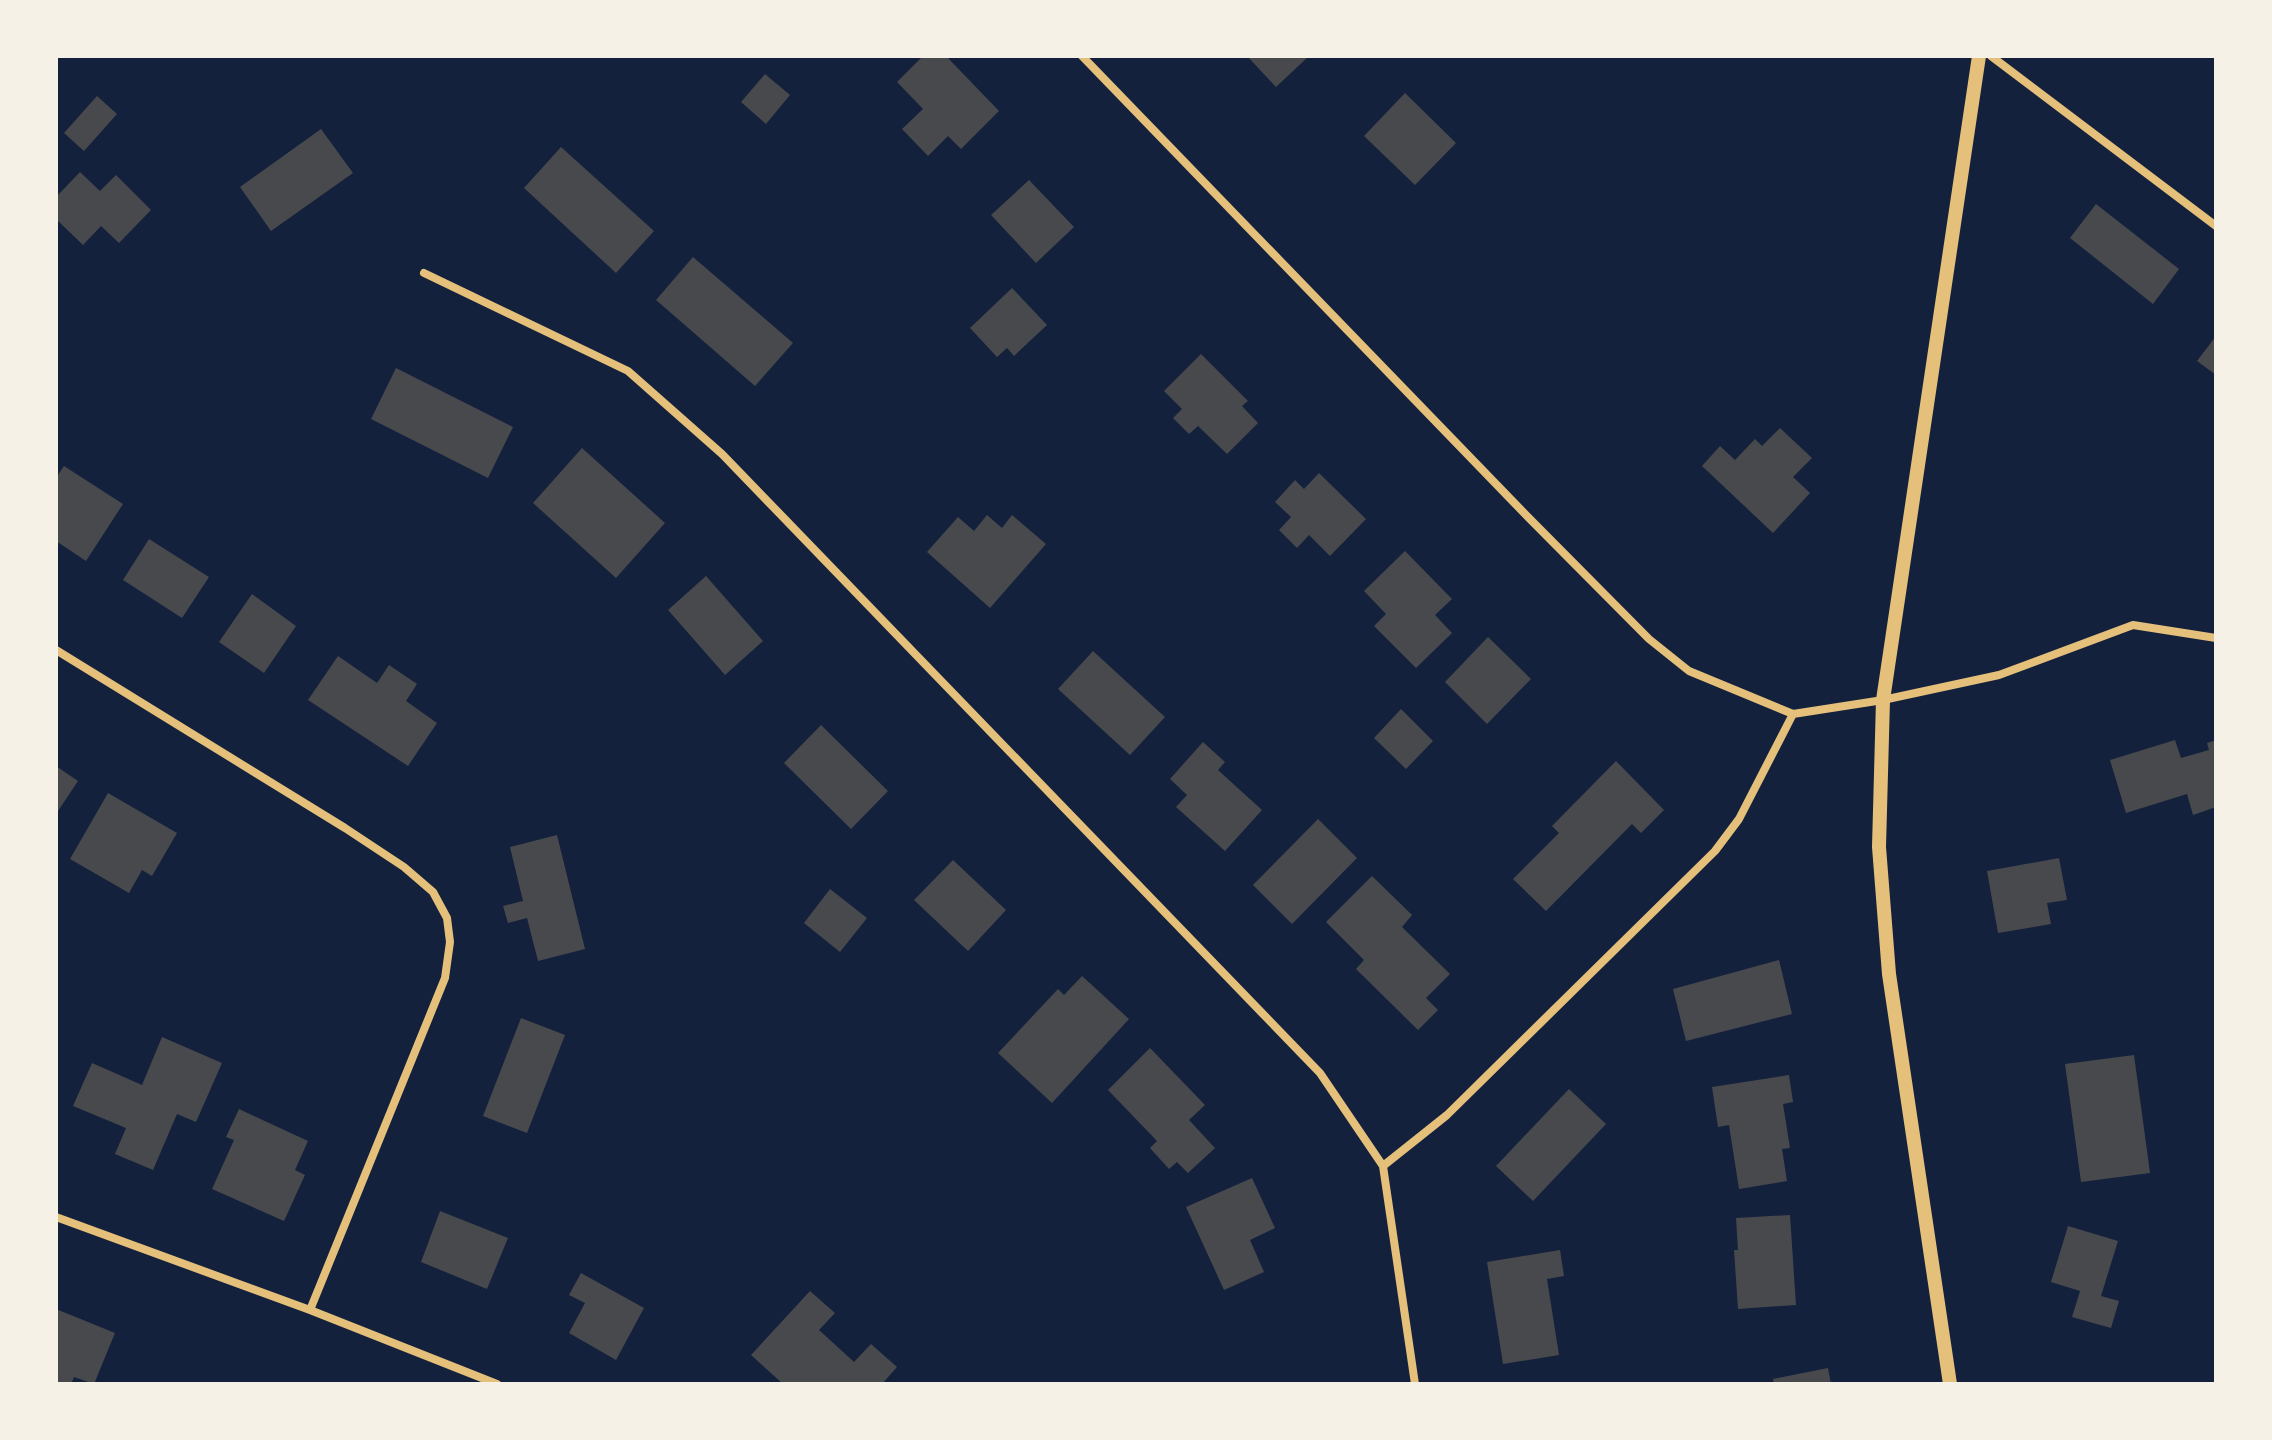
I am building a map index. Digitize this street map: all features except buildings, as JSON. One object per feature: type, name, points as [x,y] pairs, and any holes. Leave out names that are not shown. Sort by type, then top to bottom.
[{"type":"street","points":[[1082,56],[1649,639],[1689,671],[1793,714],[1883,700],[1999,675],[2133,625],[2216,638]]},
{"type":"street","points":[[1950,1384],[1889,974],[1879,847],[1883,700],[1979,56]]},
{"type":"street","points":[[1991,56],[2216,226]]},
{"type":"street","points":[[424,273],[628,371],[722,454],[1320,1073],[1383,1166],[1415,1384]]},
{"type":"street","points":[[56,650],[404,867],[433,892],[447,918],[450,942],[445,978],[310,1310]]},
{"type":"street","points":[[1383,1166],[1447,1115],[1715,851],[1739,819],[1793,714]]},
{"type":"street","points":[[56,1217],[310,1310],[497,1384]]}]
